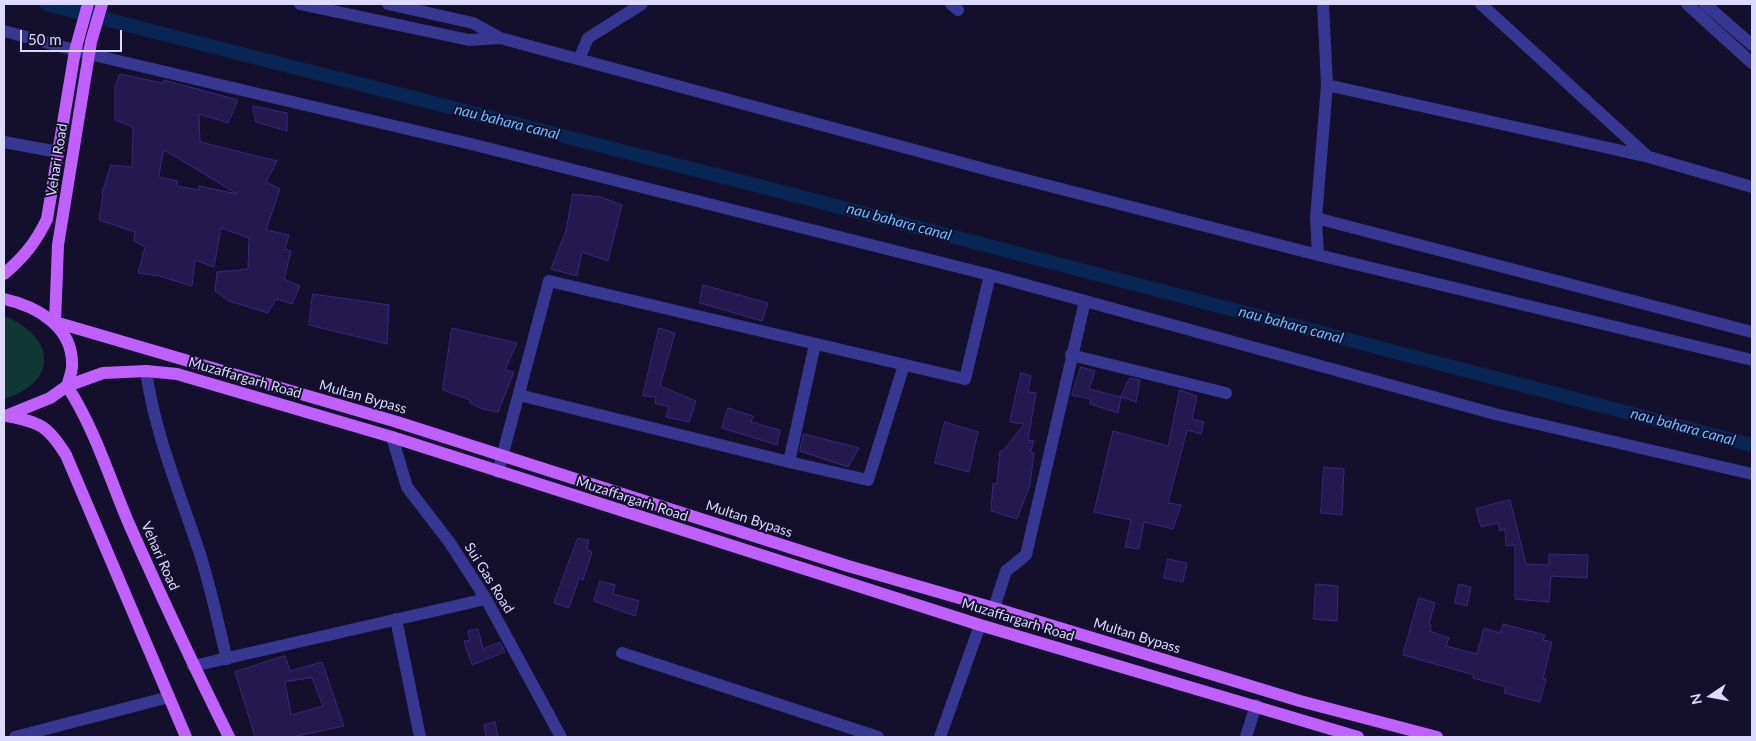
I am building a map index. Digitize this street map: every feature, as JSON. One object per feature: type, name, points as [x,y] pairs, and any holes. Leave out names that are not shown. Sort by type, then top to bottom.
[{"type":"main road","name":"Vehari Road","points":[[55,322],[58,245],[86,45],[88,4]]},
{"type":"main road","name":"Vehari Road","points":[[86,45],[102,4]]},
{"type":"main road","name":"Vehari Road","points":[[4,274],[21,260],[36,240],[47,219],[75,51]]},
{"type":"main road","points":[[4,298],[35,310],[55,322],[69,342],[73,364],[67,386]]},
{"type":"main road","name":"Multan Bypass","points":[[55,322],[397,422],[838,564],[994,608],[1300,701],[1437,737]]},
{"type":"main road","name":"Muzaffargarh Road","points":[[5,416],[38,404],[67,386],[103,374],[146,370],[177,374],[392,437],[980,625],[1256,705],[1358,737]]},
{"type":"main road","name":"Vehari Road","points":[[67,386],[85,414],[129,522],[193,666],[229,737]]},
{"type":"main road","points":[[5,416],[33,420],[53,434],[66,455],[169,697],[184,737]]},
{"type":"street","points":[[300,4],[469,40],[500,38]]},
{"type":"street","points":[[388,4],[473,22],[500,38],[1003,174],[1318,255],[1752,360]]},
{"type":"street","points":[[579,59],[588,38],[642,4]]},
{"type":"street","points":[[1318,255],[1316,218],[1327,85],[1323,4]]},
{"type":"street","points":[[1481,4],[1649,157]]},
{"type":"street","points":[[1687,4],[1752,63]]},
{"type":"street","points":[[1705,4],[1752,45]]},
{"type":"street","points":[[4,31],[75,51],[86,45],[990,275],[1495,414],[1752,474]]},
{"type":"street","points":[[1327,85],[1649,157],[1752,187]]},
{"type":"street","points":[[4,142],[58,152]]},
{"type":"street","points":[[1316,218],[1752,332]]},
{"type":"street","points":[[498,472],[548,281],[965,378],[990,275]]},
{"type":"street","points":[[994,608],[1006,571],[1026,555],[1085,301]]},
{"type":"street","points":[[789,462],[815,344]]},
{"type":"street","points":[[1071,355],[1226,393]]},
{"type":"street","points":[[519,395],[868,480],[904,365]]},
{"type":"street","points":[[146,370],[151,405],[171,471],[201,556],[227,659]]},
{"type":"street","name":"Sui Gas Road","points":[[392,437],[407,487],[450,543],[486,598],[561,737]]},
{"type":"street","points":[[193,666],[486,598]]},
{"type":"street","points":[[396,620],[420,737]]},
{"type":"street","points":[[940,737],[980,625]]},
{"type":"street","points":[[622,653],[878,737]]},
{"type":"street","points":[[15,737],[169,697]]},
{"type":"street","points":[[1246,737],[1256,705]]},
{"type":"green space","points":[[4,316],[21,325],[33,335],[41,347],[44,359],[42,371],[35,382],[22,391],[4,399]]},
{"type":"building","points":[[120,74],[163,83],[164,80],[238,100],[228,123],[199,114],[200,142],[277,161],[266,182],[280,189],[266,230],[289,235],[285,249],[291,251],[284,279],[300,286],[292,304],[276,299],[268,313],[229,301],[215,291],[217,272],[248,269],[249,238],[221,228],[214,267],[195,260],[192,286],[159,276],[138,273],[145,247],[134,241],[135,232],[99,220],[102,193],[111,165],[132,167],[133,127],[115,120],[115,88]],"holes":[[[164,150],[237,194],[199,186],[199,190],[177,186],[177,181],[159,177]]]},
{"type":"building","points":[[253,106],[287,113],[287,131],[256,122]]},
{"type":"building","points":[[573,194],[601,197],[622,205],[608,261],[582,252],[577,276],[551,269],[566,231]]},
{"type":"building","points":[[703,285],[768,303],[762,321],[700,303]]},
{"type":"building","points":[[313,294],[389,305],[387,344],[309,325]]},
{"type":"building","points":[[452,328],[517,343],[505,370],[514,372],[498,412],[482,409],[470,403],[470,400],[443,390]]},
{"type":"building","points":[[659,328],[675,333],[660,386],[696,401],[689,422],[666,417],[669,407],[655,403],[656,397],[643,396]]},
{"type":"building","points":[[1081,367],[1095,371],[1089,389],[1121,397],[1118,413],[1090,404],[1091,399],[1072,395]]},
{"type":"building","points":[[1021,373],[1031,376],[1028,392],[1036,393],[1028,440],[1034,441],[1030,453],[1034,453],[1030,485],[1017,519],[991,511],[993,483],[997,484],[1000,451],[1003,451],[1024,424],[1010,422]]},
{"type":"building","points":[[1130,378],[1140,380],[1136,402],[1121,397]]},
{"type":"building","points":[[1180,390],[1197,396],[1192,419],[1204,422],[1201,434],[1187,430],[1168,503],[1181,505],[1173,529],[1144,522],[1139,549],[1125,547],[1131,520],[1094,512],[1113,431],[1168,446]]},
{"type":"building","points":[[728,408],[753,416],[751,422],[780,430],[777,445],[722,428]]},
{"type":"building","points":[[945,422],[978,432],[969,472],[935,463]]},
{"type":"building","points":[[804,434],[859,448],[848,467],[800,451]]},
{"type":"building","points":[[1324,467],[1344,469],[1342,515],[1321,513]]},
{"type":"building","points":[[1510,500],[1526,564],[1549,565],[1549,554],[1588,555],[1587,578],[1551,576],[1549,602],[1515,599],[1515,545],[1506,546],[1505,529],[1500,531],[1498,523],[1481,527],[1476,509]]},
{"type":"building","points":[[578,538],[589,540],[587,549],[592,552],[583,580],[579,578],[569,608],[554,603]]},
{"type":"building","points":[[1168,559],[1187,563],[1183,582],[1164,578]]},
{"type":"building","points":[[600,581],[615,585],[613,594],[639,601],[635,616],[594,601]]},
{"type":"building","points":[[1316,584],[1338,586],[1337,621],[1314,619]]},
{"type":"building","points":[[1459,584],[1471,587],[1467,606],[1455,603]]},
{"type":"building","points":[[1419,598],[1435,603],[1429,624],[1431,625],[1430,631],[1449,638],[1446,646],[1477,654],[1484,628],[1500,633],[1503,624],[1545,635],[1543,640],[1552,642],[1543,679],[1546,679],[1540,702],[1504,693],[1506,687],[1473,678],[1474,675],[1403,655]]},
{"type":"building","points":[[478,629],[483,649],[500,642],[505,652],[472,665],[464,641],[470,640],[468,631]]},
{"type":"building","points":[[285,656],[290,671],[322,662],[344,726],[292,737],[255,737],[235,672]],"holes":[[[312,678],[323,706],[291,715],[285,682]]]},
{"type":"building","points":[[495,722],[498,737],[486,737],[484,725]]},
{"type":"waterway","name":"nau bahara canal","points":[[46,4],[763,187],[1752,445]]}]
